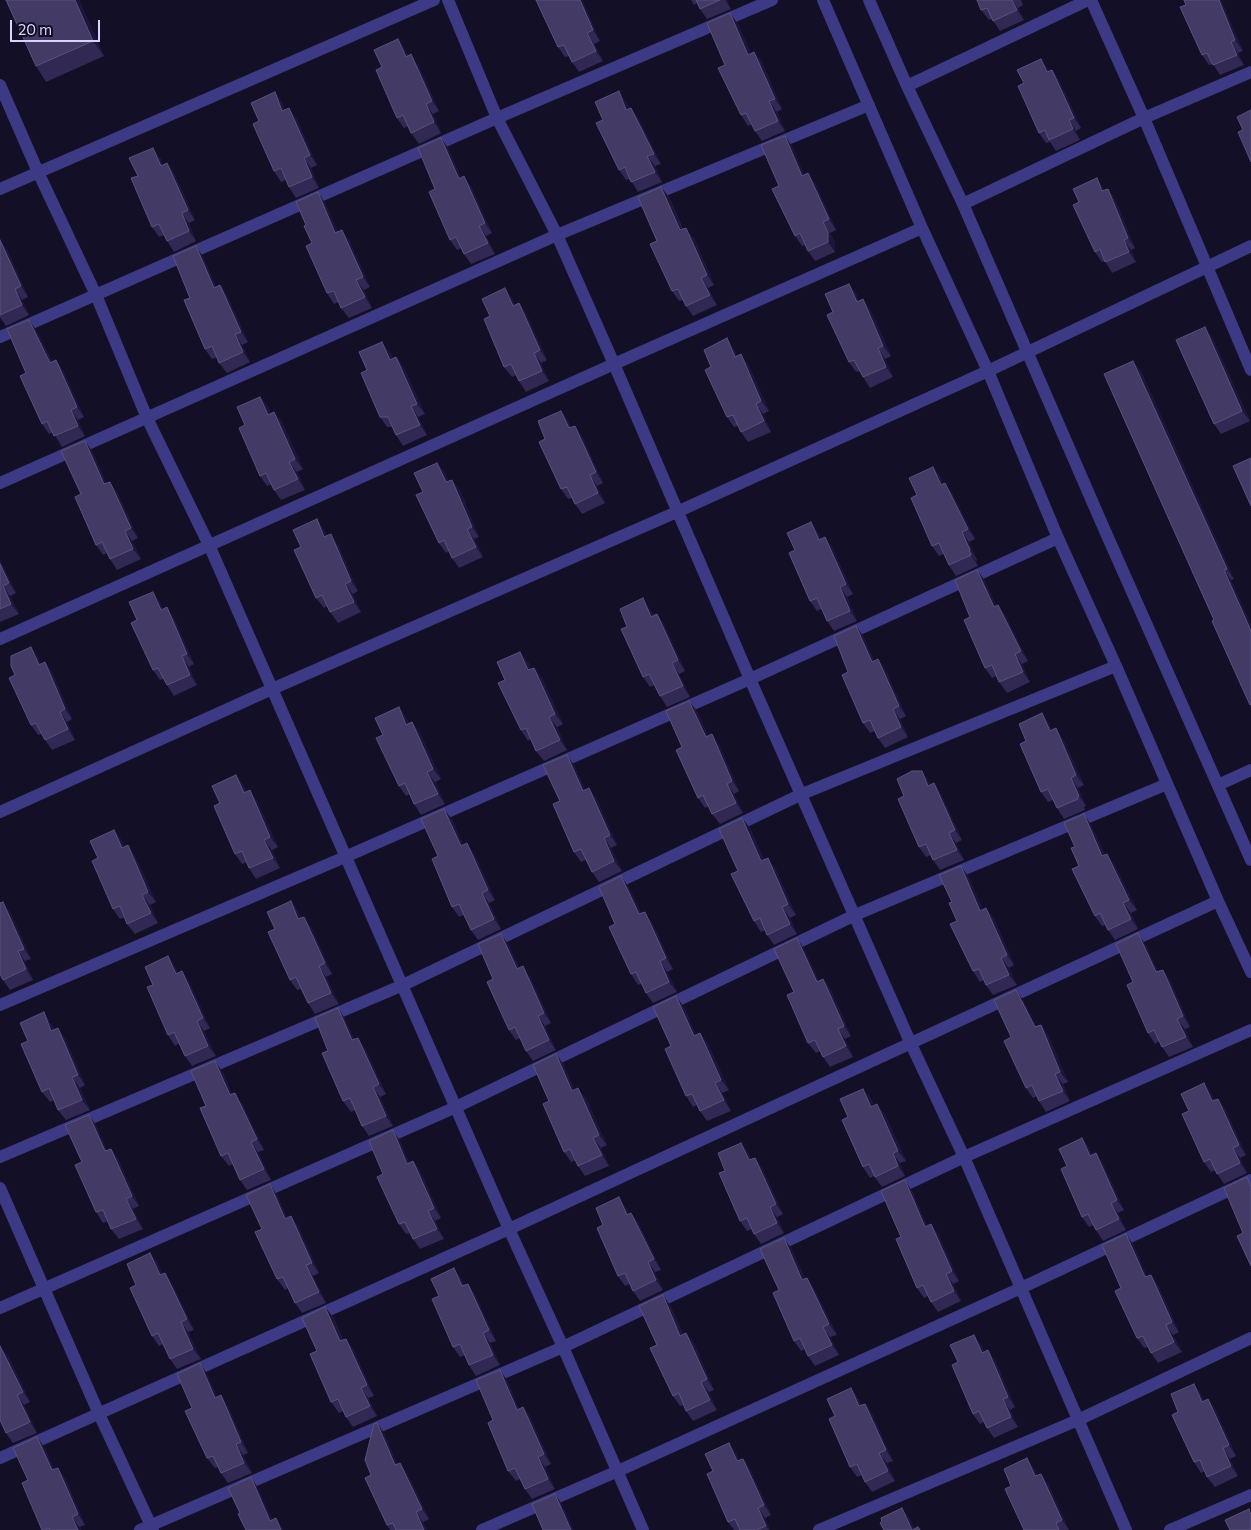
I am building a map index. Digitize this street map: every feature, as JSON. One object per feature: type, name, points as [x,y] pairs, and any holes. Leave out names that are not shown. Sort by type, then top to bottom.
[{"type":"street","points":[[0,190],[434,0]]},
{"type":"street","points":[[448,0],[497,118],[557,235],[679,511],[750,679],[911,1044],[964,1157],[1126,1530]]},
{"type":"street","points":[[0,337],[497,118],[772,0]]},
{"type":"street","points":[[823,0],[922,228],[988,371],[1058,538],[1251,972]]},
{"type":"street","points":[[869,0],[963,204],[1251,860]]},
{"type":"street","points":[[907,86],[1090,0],[1144,118],[1251,370]]},
{"type":"street","points":[[963,204],[1144,118],[1251,72]]},
{"type":"street","points":[[0,85],[96,296],[147,418],[209,545],[643,1530]]},
{"type":"street","points":[[0,483],[557,235],[869,105]]},
{"type":"street","points":[[0,639],[922,228]]},
{"type":"street","points":[[0,812],[272,689],[679,511],[1027,353],[1251,246]]},
{"type":"street","points":[[0,1005],[345,857],[750,679],[1058,538]]},
{"type":"street","points":[[0,1157],[403,985],[802,794],[1116,666]]},
{"type":"street","points":[[1218,785],[1251,770]]},
{"type":"street","points":[[0,1308],[456,1107],[855,915],[1167,784]]},
{"type":"street","points":[[0,1458],[509,1229],[1218,901]]},
{"type":"street","points":[[0,1188],[148,1528],[563,1347],[964,1157],[1251,1030]]},
{"type":"street","points":[[482,1530],[618,1471],[1021,1288],[1251,1180]]},
{"type":"street","points":[[819,1530],[1078,1420],[1251,1338]]},
{"type":"street","points":[[1170,1530],[1251,1495]]},
{"type":"building","points":[[6,0],[75,0],[93,41],[36,66]]},
{"type":"building","points":[[536,0],[580,0],[593,30],[587,33],[596,51],[572,62],[564,45],[558,47]]},
{"type":"building","points":[[696,0],[720,0],[700,9]]},
{"type":"building","points":[[977,0],[1012,0],[1017,10],[993,21],[987,8],[981,10]]},
{"type":"building","points":[[1184,0],[1219,0],[1235,40],[1231,42],[1237,55],[1213,65],[1207,53],[1202,55],[1180,7],[1186,5]]},
{"type":"building","points":[[730,13],[748,55],[754,52],[775,99],[769,101],[778,121],[755,131],[746,113],[741,115],[718,68],[725,65],[707,23]]},
{"type":"building","points":[[398,39],[406,57],[411,54],[432,101],[426,104],[434,122],[411,133],[403,115],[397,118],[376,70],[382,67],[374,50]]},
{"type":"building","points":[[1041,59],[1047,72],[1052,70],[1074,118],[1069,120],[1073,129],[1049,140],[1045,130],[1039,133],[1018,86],[1024,83],[1017,70]]},
{"type":"building","points":[[619,91],[626,110],[631,108],[654,154],[647,156],[655,172],[631,182],[625,167],[619,170],[596,123],[603,120],[595,102]]},
{"type":"building","points":[[275,92],[282,111],[289,108],[310,155],[304,158],[312,177],[289,187],[281,168],[274,171],[253,124],[259,121],[251,103]]},
{"type":"building","points":[[1251,110],[1251,162],[1238,132],[1243,130],[1237,117]]},
{"type":"building","points":[[785,136],[802,176],[808,173],[829,219],[823,222],[828,232],[828,242],[808,251],[800,233],[795,236],[772,189],[779,186],[761,145]]},
{"type":"building","points":[[441,138],[459,179],[464,176],[485,223],[479,226],[488,243],[464,254],[456,237],[450,240],[429,192],[435,189],[418,148]]},
{"type":"building","points":[[153,148],[161,166],[167,163],[188,210],[182,213],[189,231],[167,241],[159,224],[152,227],[131,178],[138,176],[129,158]]},
{"type":"building","points":[[1097,178],[1102,191],[1108,189],[1128,238],[1124,240],[1129,252],[1105,262],[1100,249],[1095,252],[1073,205],[1079,202],[1073,189]]},
{"type":"building","points":[[661,187],[680,230],[686,228],[707,275],[701,278],[710,295],[686,306],[678,289],[672,291],[650,244],[657,241],[638,197]]},
{"type":"building","points":[[318,192],[335,233],[342,230],[363,277],[356,280],[365,297],[341,308],[334,291],[327,293],[306,246],[312,243],[296,202]]},
{"type":"building","points":[[0,240],[21,286],[15,289],[22,305],[0,315]]},
{"type":"building","points":[[196,246],[214,288],[220,285],[241,332],[235,334],[243,352],[219,363],[212,346],[205,349],[184,300],[190,298],[173,256]]},
{"type":"building","points":[[849,284],[857,302],[863,299],[883,346],[878,348],[886,367],[863,377],[854,360],[849,362],[827,315],[833,312],[825,294]]},
{"type":"building","points":[[505,288],[513,306],[519,303],[540,350],[534,353],[542,371],[519,381],[511,364],[504,367],[484,319],[490,316],[482,299]]},
{"type":"building","points":[[29,320],[50,363],[56,360],[77,407],[71,410],[78,426],[54,436],[47,421],[42,424],[20,376],[26,373],[7,329]]},
{"type":"building","points":[[1205,327],[1242,411],[1214,424],[1176,340]]},
{"type":"building","points":[[727,338],[735,357],[741,354],[761,401],[756,404],[764,421],[741,432],[733,415],[727,417],[705,370],[711,367],[704,350]]},
{"type":"building","points":[[382,342],[390,360],[396,357],[417,404],[411,406],[420,425],[396,435],[388,417],[380,417],[361,373],[367,370],[359,352]]},
{"type":"building","points":[[1133,361],[1227,569],[1224,570],[1251,631],[1250,705],[1104,374]]},
{"type":"building","points":[[260,397],[268,415],[274,412],[295,459],[289,462],[298,479],[274,490],[266,473],[260,476],[239,428],[245,425],[237,407]]},
{"type":"building","points":[[561,411],[569,428],[575,426],[596,472],[590,475],[598,493],[575,504],[567,487],[561,489],[539,442],[545,439],[538,421]]},
{"type":"building","points":[[85,441],[104,484],[110,482],[131,528],[125,531],[133,549],[110,559],[102,542],[96,545],[75,497],[81,494],[61,451]]},
{"type":"building","points":[[1251,458],[1251,506],[1233,466]]},
{"type":"building","points":[[437,463],[446,482],[452,480],[472,527],[467,529],[476,547],[452,558],[444,540],[439,543],[416,495],[423,492],[414,473]]},
{"type":"building","points":[[933,467],[941,485],[945,483],[968,529],[962,532],[971,555],[949,565],[939,543],[932,546],[911,498],[917,495],[909,478]]},
{"type":"building","points":[[317,519],[324,537],[331,534],[351,581],[345,584],[354,602],[330,612],[322,595],[316,598],[294,550],[301,547],[293,530]]},
{"type":"building","points":[[811,522],[819,540],[825,537],[846,584],[840,587],[850,611],[827,621],[817,598],[810,601],[789,553],[795,550],[787,533]]},
{"type":"building","points":[[0,564],[9,583],[3,586],[11,604],[0,609]]},
{"type":"building","points":[[977,570],[994,607],[998,605],[1021,651],[1015,654],[1023,672],[999,682],[992,665],[985,668],[964,620],[970,617],[955,580]]},
{"type":"building","points":[[153,592],[161,610],[167,607],[187,654],[182,656],[190,675],[167,685],[158,668],[153,670],[131,623],[137,620],[129,602]]},
{"type":"building","points":[[643,598],[651,617],[657,614],[678,660],[672,663],[683,686],[660,696],[649,674],[643,677],[621,629],[627,627],[620,609]]},
{"type":"building","points":[[856,626],[872,662],[878,659],[899,706],[893,709],[901,727],[878,738],[870,720],[863,723],[842,675],[848,672],[834,636]]},
{"type":"building","points":[[31,647],[39,665],[45,662],[65,709],[60,712],[68,729],[45,740],[36,723],[31,725],[9,678],[15,675],[11,666],[11,656]]},
{"type":"building","points":[[520,652],[528,670],[534,668],[555,714],[549,717],[560,740],[536,751],[526,728],[521,730],[498,683],[505,680],[497,662]]},
{"type":"building","points":[[689,701],[706,737],[712,734],[732,781],[727,784],[736,803],[712,814],[703,795],[698,798],[676,750],[682,747],[666,711]]},
{"type":"building","points":[[399,707],[406,725],[412,722],[433,769],[427,772],[438,794],[414,804],[405,783],[399,786],[376,738],[383,735],[375,718]]},
{"type":"building","points":[[1042,713],[1050,731],[1056,728],[1076,775],[1071,778],[1079,796],[1077,797],[1078,799],[1057,808],[1048,789],[1041,792],[1020,744],[1026,741],[1019,724]]},
{"type":"building","points":[[567,755],[583,791],[589,788],[610,835],[604,838],[614,861],[592,872],[581,849],[574,852],[553,804],[560,801],[543,765]]},
{"type":"building","points":[[912,771],[922,771],[928,786],[934,783],[955,830],[949,833],[957,850],[933,860],[926,844],[919,847],[898,799],[904,796],[897,779]]},
{"type":"building","points":[[236,775],[244,793],[250,790],[270,837],[264,840],[273,858],[249,868],[242,851],[235,854],[214,806],[220,803],[212,786]]},
{"type":"building","points":[[444,809],[461,846],[467,843],[488,890],[482,893],[494,919],[471,930],[459,904],[452,907],[432,859],[438,856],[421,819]]},
{"type":"building","points":[[1084,814],[1102,856],[1107,854],[1129,900],[1123,903],[1131,919],[1108,930],[1100,913],[1095,916],[1072,869],[1079,866],[1071,848],[1075,847],[1064,823]]},
{"type":"building","points":[[742,818],[761,861],[768,858],[788,904],[782,907],[790,924],[767,935],[760,918],[754,921],[731,874],[738,871],[719,829]]},
{"type":"building","points":[[114,830],[122,848],[128,845],[148,892],[142,895],[151,913],[127,924],[120,906],[113,909],[92,861],[98,858],[90,841]]},
{"type":"building","points":[[961,866],[980,911],[986,908],[1007,955],[1001,958],[1009,975],[986,985],[979,969],[973,971],[950,924],[957,921],[949,903],[952,902],[939,875]]},
{"type":"building","points":[[621,876],[639,914],[645,912],[666,958],[660,961],[669,982],[646,993],[636,972],[631,974],[609,927],[615,924],[599,887]]},
{"type":"building","points":[[291,901],[298,919],[304,917],[325,963],[319,966],[331,993],[308,1003],[296,977],[290,980],[268,932],[275,929],[267,912]]},
{"type":"building","points":[[3,902],[24,949],[18,951],[26,969],[3,980],[0,974],[0,903]]},
{"type":"building","points":[[1138,933],[1156,972],[1163,970],[1183,1016],[1177,1019],[1186,1037],[1162,1047],[1154,1030],[1148,1033],[1127,985],[1133,982],[1116,944]]},
{"type":"building","points":[[501,934],[517,969],[523,966],[544,1013],[538,1016],[549,1040],[526,1051],[515,1027],[509,1030],[487,982],[493,979],[478,944]]},
{"type":"building","points":[[797,938],[817,982],[823,979],[844,1026],[838,1029],[846,1046],[823,1057],[815,1040],[808,1043],[787,995],[794,992],[774,949]]},
{"type":"building","points":[[168,956],[176,974],[182,971],[203,1018],[197,1021],[208,1046],[185,1056],[174,1032],[168,1035],[147,987],[153,985],[145,967]]},
{"type":"building","points":[[1016,990],[1035,1027],[1041,1025],[1060,1072],[1055,1074],[1063,1091],[1039,1101],[1032,1085],[1026,1088],[1004,1041],[1011,1037],[994,1000]]},
{"type":"building","points":[[676,996],[694,1036],[700,1033],[721,1080],[715,1083],[724,1100],[700,1111],[692,1094],[686,1096],[665,1049],[671,1046],[653,1007]]},
{"type":"building","points":[[338,1008],[352,1040],[358,1038],[379,1084],[373,1087],[386,1116],[362,1126],[350,1098],[343,1101],[322,1053],[328,1051],[315,1018]]},
{"type":"building","points":[[44,1012],[51,1031],[58,1028],[78,1075],[72,1077],[82,1100],[58,1110],[49,1088],[42,1092],[21,1044],[28,1041],[20,1023]]},
{"type":"building","points":[[556,1054],[572,1091],[578,1088],[599,1135],[593,1138],[602,1155],[578,1166],[570,1149],[564,1152],[543,1104],[549,1101],[533,1065]]},
{"type":"building","points":[[215,1061],[230,1095],[235,1093],[257,1139],[251,1142],[264,1169],[240,1180],[228,1153],[221,1156],[200,1108],[206,1106],[191,1071]]},
{"type":"building","points":[[1204,1083],[1212,1101],[1218,1099],[1239,1145],[1233,1148],[1240,1163],[1217,1174],[1210,1159],[1204,1162],[1182,1114],[1189,1111],[1181,1094]]},
{"type":"building","points":[[863,1089],[871,1107],[877,1104],[898,1151],[893,1153],[898,1166],[875,1177],[869,1164],[863,1167],[842,1120],[848,1117],[840,1099]]},
{"type":"building","points":[[89,1115],[105,1151],[111,1149],[132,1196],[126,1199],[136,1219],[111,1229],[103,1210],[96,1212],[75,1165],[82,1162],[65,1125]]},
{"type":"building","points":[[393,1130],[407,1164],[413,1161],[434,1208],[428,1211],[437,1229],[413,1239],[405,1222],[399,1224],[377,1177],[383,1174],[369,1141]]},
{"type":"building","points":[[1082,1138],[1090,1156],[1096,1153],[1117,1200],[1111,1203],[1119,1219],[1096,1230],[1088,1214],[1082,1217],[1061,1169],[1067,1166],[1059,1149]]},
{"type":"building","points":[[741,1143],[749,1160],[755,1158],[776,1204],[770,1207],[777,1223],[754,1234],[747,1218],[740,1221],[719,1173],[725,1171],[718,1153]]},
{"type":"building","points":[[1247,1177],[1251,1187],[1251,1266],[1237,1236],[1243,1233],[1224,1188]]},
{"type":"building","points":[[905,1180],[925,1227],[931,1224],[952,1271],[946,1274],[954,1291],[931,1302],[923,1285],[917,1288],[896,1239],[901,1237],[881,1191]]},
{"type":"building","points":[[270,1184],[285,1219],[291,1216],[312,1263],[306,1265],[319,1292],[295,1303],[283,1277],[277,1279],[255,1232],[262,1229],[246,1195]]},
{"type":"building","points":[[619,1197],[627,1215],[631,1213],[654,1259],[648,1262],[656,1280],[633,1291],[625,1273],[618,1276],[597,1228],[603,1225],[596,1208]]},
{"type":"building","points":[[1126,1234],[1145,1277],[1151,1275],[1172,1322],[1166,1325],[1174,1342],[1151,1353],[1143,1336],[1137,1338],[1115,1291],[1121,1288],[1102,1245]]},
{"type":"building","points":[[784,1238],[802,1280],[807,1278],[829,1324],[823,1327],[832,1345],[808,1356],[800,1338],[794,1341],[773,1293],[779,1290],[760,1249]]},
{"type":"building","points":[[150,1253],[160,1275],[165,1273],[187,1319],[181,1322],[193,1349],[170,1359],[158,1333],[152,1336],[130,1288],[136,1285],[127,1264]]},
{"type":"building","points":[[454,1268],[462,1286],[468,1284],[489,1330],[483,1333],[493,1355],[469,1365],[460,1344],[453,1347],[432,1299],[439,1296],[431,1279]]},
{"type":"building","points":[[663,1295],[680,1336],[686,1333],[707,1379],[701,1382],[710,1400],[686,1411],[679,1393],[673,1396],[650,1348],[657,1345],[639,1306]]},
{"type":"building","points":[[325,1307],[340,1341],[346,1339],[367,1385],[361,1388],[370,1406],[346,1417],[338,1399],[331,1402],[310,1354],[317,1351],[302,1318]]},
{"type":"building","points":[[974,1335],[982,1353],[988,1350],[1008,1397],[1003,1399],[1011,1417],[987,1428],[979,1411],[973,1414],[952,1365],[958,1362],[950,1345]]},
{"type":"building","points":[[0,1346],[23,1392],[17,1395],[30,1422],[6,1433],[0,1420]]},
{"type":"building","points":[[200,1363],[215,1398],[221,1395],[241,1442],[236,1444],[244,1463],[221,1473],[213,1456],[207,1458],[185,1411],[192,1408],[177,1374]]},
{"type":"building","points":[[500,1370],[517,1410],[523,1407],[544,1454],[538,1457],[548,1479],[525,1489],[515,1468],[508,1471],[488,1423],[493,1420],[476,1380]]},
{"type":"building","points":[[1194,1384],[1202,1402],[1208,1399],[1229,1445],[1223,1448],[1231,1466],[1207,1477],[1200,1460],[1194,1462],[1172,1415],[1178,1412],[1171,1394]]},
{"type":"building","points":[[851,1388],[859,1406],[865,1404],[886,1450],[879,1453],[888,1471],[865,1482],[857,1464],[850,1467],[829,1419],[835,1416],[827,1399]]},
{"type":"building","points":[[377,1423],[395,1465],[400,1463],[422,1509],[416,1512],[424,1530],[396,1530],[393,1523],[387,1525],[365,1478],[371,1475],[365,1460],[374,1424]]},
{"type":"building","points":[[37,1437],[52,1470],[58,1468],[78,1514],[72,1517],[78,1530],[50,1530],[49,1528],[42,1530],[22,1483],[28,1480],[13,1448]]},
{"type":"building","points":[[729,1443],[737,1461],[743,1459],[764,1505],[758,1508],[766,1526],[756,1530],[740,1530],[735,1519],[728,1522],[707,1474],[713,1471],[705,1454]]},
{"type":"building","points":[[1027,1458],[1035,1476],[1041,1474],[1062,1520],[1056,1523],[1059,1530],[1024,1530],[1005,1489],[1011,1486],[1004,1469]]},
{"type":"building","points":[[251,1477],[270,1521],[276,1518],[281,1530],[246,1530],[228,1488]]},
{"type":"building","points":[[555,1494],[571,1530],[543,1530],[532,1504]]},
{"type":"building","points":[[902,1508],[912,1530],[884,1530],[880,1523],[882,1522],[881,1518]]},
{"type":"building","points":[[1249,1509],[1251,1530],[1230,1530],[1225,1520]]}]
